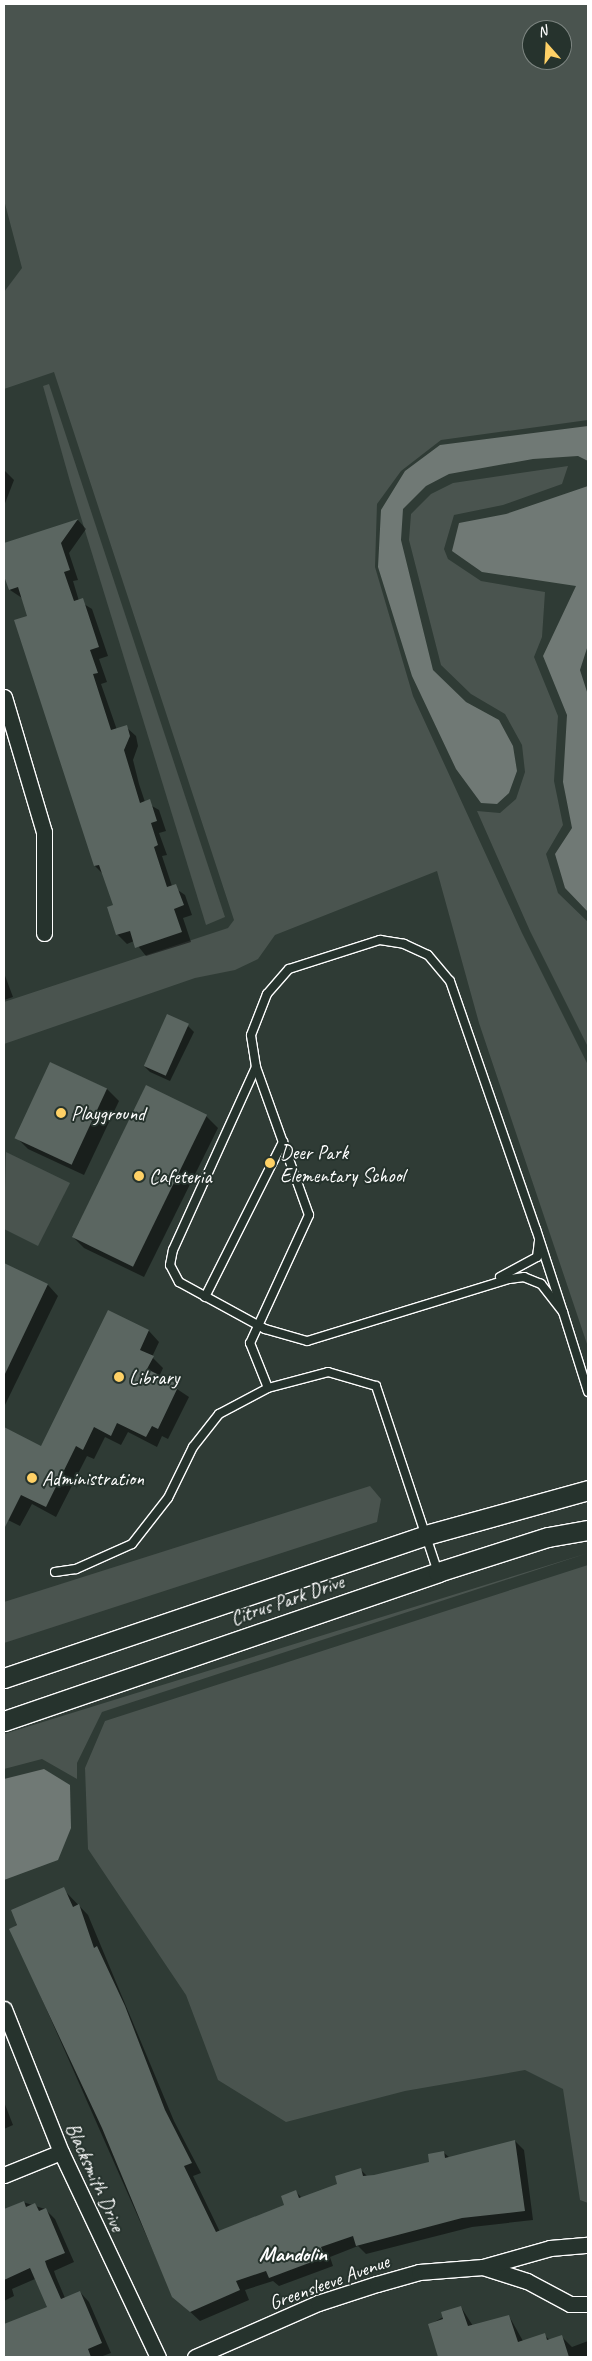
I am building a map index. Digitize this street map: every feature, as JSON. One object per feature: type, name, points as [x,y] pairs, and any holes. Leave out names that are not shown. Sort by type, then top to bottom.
[{"type":"street","points":[[4,697],[44,832],[44,933]]},
{"type":"street","name":"Citrus Park Drive","points":[[4,1678],[426,1535],[588,1490]]},
{"type":"street","name":"Citrus Park Drive","points":[[4,1721],[438,1572],[548,1538],[588,1530]]},
{"type":"street","name":"Blacksmith Drive","points":[[4,2009],[61,2152],[158,2357]]},
{"type":"street","points":[[4,2175],[61,2152]]},
{"type":"street","name":"Greensleeve Avenue","points":[[195,2357],[318,2303],[419,2272],[483,2267],[550,2248],[588,2245]]},
{"type":"street","name":"Greensleeve Avenue","points":[[483,2267],[527,2282],[570,2304],[588,2304]]},
{"type":"lane","points":[[268,1388],[250,1343],[256,1324],[309,1215],[256,1067],[251,1035],[267,994],[290,969],[380,940],[404,944],[428,956],[450,981],[539,1238],[588,1392]]},
{"type":"lane","points":[[256,1067],[173,1250],[170,1265],[179,1282],[256,1324],[307,1341],[524,1277],[541,1284],[563,1312]]},
{"type":"lane","points":[[205,1297],[283,1142]]},
{"type":"lane","points":[[476,1290],[536,1257],[539,1238]]},
{"type":"lane","points":[[55,1572],[76,1569],[132,1544],[168,1498],[193,1447],[219,1414],[268,1388],[328,1372],[376,1386],[438,1572]]},
{"type":"shaded area","points":[[4,4],[588,4],[588,420],[441,440],[401,471],[377,504],[375,567],[413,696],[522,933],[588,1065],[588,1347],[479,1023],[437,871],[275,935],[258,959],[235,970],[195,978],[4,1044],[4,1002],[228,928],[234,920],[54,372],[4,389],[4,292],[22,268],[4,200]]},
{"type":"shaded area","points":[[49,384],[225,917],[206,925],[71,485],[43,386]]},
{"type":"shaded area","points":[[588,426],[588,461],[578,456],[533,459],[449,474],[426,486],[403,509],[401,540],[433,670],[466,702],[499,720],[513,746],[517,771],[509,793],[497,804],[481,803],[456,769],[412,676],[378,567],[381,510],[405,471],[440,445]]},
{"type":"shaded area","points":[[568,466],[562,484],[503,505],[454,515],[444,549],[448,559],[481,581],[545,592],[542,637],[534,657],[558,716],[554,781],[563,825],[546,854],[558,893],[588,922],[588,1047],[530,931],[477,811],[500,813],[516,799],[525,772],[522,745],[505,714],[471,694],[441,665],[409,540],[411,514],[431,494],[453,483]]},
{"type":"shaded area","points":[[588,486],[588,645],[580,670],[588,695],[588,912],[565,888],[555,854],[572,828],[563,782],[567,715],[543,656],[576,586],[482,572],[452,551],[459,523],[506,514]]},
{"type":"shaded area","points":[[6,1152],[70,1183],[38,1246],[4,1229]]},
{"type":"shaded area","points":[[370,1486],[381,1499],[377,1522],[4,1643],[4,1602]]},
{"type":"shaded area","points":[[588,1553],[102,1712],[77,1763],[77,1779],[42,1759],[4,1769],[4,1734]]},
{"type":"shaded area","points":[[588,1565],[588,2203],[580,2200],[563,2089],[525,2070],[405,2091],[286,2122],[218,2080],[186,1995],[88,1849],[85,1768],[105,1721]]},
{"type":"shaded area","points":[[44,1769],[70,1785],[71,1828],[58,1860],[4,1880],[4,1779]]},
{"type":"building","points":[[78,519],[61,543],[70,570],[64,572],[74,601],[83,598],[99,647],[90,650],[98,673],[93,674],[111,730],[127,725],[130,736],[124,750],[140,803],[150,799],[157,821],[151,823],[158,845],[154,847],[167,887],[176,884],[184,905],[174,909],[182,932],[135,948],[130,931],[116,935],[107,907],[113,905],[99,865],[94,866],[14,620],[27,616],[18,587],[9,590],[4,576],[4,543]]},
{"type":"building","points":[[167,1014],[189,1024],[166,1076],[144,1066]]},
{"type":"building","name":"Playground","points":[[50,1062],[107,1089],[72,1165],[15,1138]]},
{"type":"building","name":"Cafeteria","points":[[146,1085],[207,1115],[133,1267],[72,1237]]},
{"type":"building","points":[[4,1263],[48,1284],[4,1376]]},
{"type":"building","name":"Library","points":[[108,1310],[149,1330],[140,1350],[154,1356],[147,1369],[179,1385],[158,1429],[152,1426],[146,1437],[117,1423],[111,1436],[94,1427],[83,1450],[76,1446],[46,1507],[21,1495],[4,1529],[4,1427],[41,1446]]},
{"type":"building","points":[[64,1887],[73,1907],[79,1904],[94,1948],[97,1946],[125,2006],[165,2110],[192,2163],[184,2166],[216,2232],[284,2205],[281,2196],[296,2190],[299,2198],[337,2184],[335,2176],[361,2168],[363,2176],[374,2175],[429,2162],[428,2154],[444,2151],[445,2158],[515,2140],[525,2211],[462,2218],[356,2246],[353,2236],[321,2247],[325,2257],[269,2278],[266,2271],[236,2281],[240,2290],[190,2312],[172,2297],[102,2128],[9,1929],[17,1925],[11,1910]]},
{"type":"building","points":[[24,2201],[26,2207],[35,2203],[39,2211],[46,2208],[65,2253],[45,2261],[61,2299],[80,2291],[102,2343],[88,2349],[91,2357],[4,2357],[4,2324],[47,2307],[30,2268],[4,2280],[4,2209]]},
{"type":"building","points":[[461,2306],[468,2326],[509,2315],[518,2342],[545,2333],[547,2340],[562,2335],[569,2357],[438,2357],[428,2324],[443,2319],[441,2312]]},
{"type":"place","name":"Playground","points":[[61,1113]]},
{"type":"place","name":"Deer Park Elementary School","points":[[270,1163]]},
{"type":"place","name":"Cafeteria","points":[[139,1176]]},
{"type":"place","name":"Library","points":[[119,1377]]},
{"type":"place","name":"Administration","points":[[32,1478]]},
{"type":"district","name":"Mandolin","points":[[293,2254]]}]
